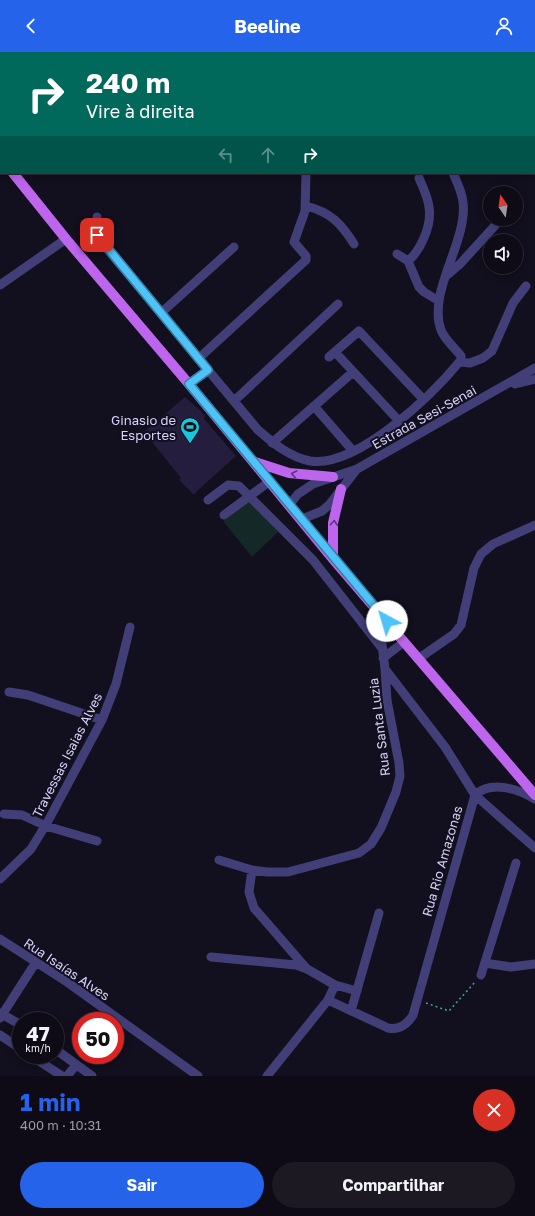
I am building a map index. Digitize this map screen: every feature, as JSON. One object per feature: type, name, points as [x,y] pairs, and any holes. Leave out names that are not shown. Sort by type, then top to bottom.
[{"type":"main road","points":[[14,174],[66,239],[290,504],[333,559],[535,795]]},
{"type":"main road","points":[[255,462],[289,473],[308,476],[333,477]]},
{"type":"main road","points":[[333,559],[333,523],[341,489]]},
{"type":"street","points":[[198,358],[306,260],[306,256],[294,242],[306,206],[306,174]]},
{"type":"street","points":[[97,216],[96,230],[98,238],[258,430],[272,443],[289,453],[309,460],[329,460],[354,451],[373,440],[399,421],[460,362],[461,356],[440,328],[439,301],[460,228],[464,206],[461,193],[453,174]]},
{"type":"street","points":[[408,261],[414,256],[421,243],[430,213],[426,195],[419,178]]},
{"type":"street","points":[[306,206],[321,210],[330,215],[346,232],[354,244]]},
{"type":"street","points":[[447,275],[460,264],[495,226]]},
{"type":"street","points":[[0,285],[66,239]]},
{"type":"street","points":[[161,313],[234,247]]},
{"type":"street","points":[[397,254],[408,261],[419,287],[424,292],[439,301]]},
{"type":"street","points":[[460,362],[470,363],[477,361],[492,352],[501,327],[513,304],[526,286]]},
{"type":"street","points":[[234,401],[338,304]]},
{"type":"street","points":[[399,421],[353,372],[332,355],[359,332],[423,398]]},
{"type":"street","name":"Estrada Sesi-Senai","points":[[290,504],[298,494],[313,484],[357,469],[535,368]]},
{"type":"street","points":[[189,384],[208,370]]},
{"type":"street","points":[[272,443],[353,372]]},
{"type":"street","name":"Estrada Sesi-Senai","points":[[504,386],[535,379]]},
{"type":"street","points":[[314,406],[354,451]]},
{"type":"street","name":"Estrada Sesi-Senai","points":[[302,519],[322,511],[329,505],[357,469]]},
{"type":"street","points":[[224,515],[249,495],[270,481]]},
{"type":"street","points":[[208,500],[228,485],[234,484],[239,486],[313,560],[381,647]]},
{"type":"street","points":[[418,659],[454,634],[461,625],[474,568],[481,554],[493,544],[535,525]]},
{"type":"street","points":[[378,611],[383,658],[404,642]]},
{"type":"street","name":"Travessas Isaias Alves","points":[[0,879],[27,854],[46,826],[102,720],[116,684],[130,627]]},
{"type":"street","name":"Rua Santa Luzia","points":[[219,860],[252,870],[280,873],[297,870],[359,853],[371,844],[381,828],[389,810],[400,776],[399,763],[386,700],[385,669],[383,658]]},
{"type":"street","name":"Rua Rio Amazonas","points":[[328,1000],[382,1026],[398,1028],[409,1021],[475,795],[445,747],[385,669]]},
{"type":"street","points":[[9,692],[28,695],[102,720]]},
{"type":"street","points":[[535,799],[522,792],[501,787],[484,789],[475,795],[535,848]]},
{"type":"street","points":[[4,814],[22,815],[46,826],[97,841]]},
{"type":"street","points":[[481,975],[516,863]]},
{"type":"street","points":[[252,870],[249,892],[254,908],[307,969]]},
{"type":"street","points":[[351,1011],[379,913]]},
{"type":"street","name":"Rua Isaías Alves","points":[[0,939],[36,962],[198,1076]]},
{"type":"street","points":[[211,957],[290,964],[307,969],[332,982],[357,991]]},
{"type":"street","points":[[12,1020],[1,1015],[36,962]]},
{"type":"street","points":[[485,963],[511,968],[535,964]]},
{"type":"street","points":[[267,1076],[328,1000],[332,982]]},
{"type":"street","points":[[0,1035],[12,1043]]},
{"type":"street","points":[[64,1056],[92,1076]]},
{"type":"street","points":[[44,1064],[62,1076]]},
{"type":"street","points":[[67,1076],[76,1065]]},
{"type":"path","points":[[416,999],[449,1011],[481,975]]},
{"type":"green space","points":[[251,500],[278,532],[252,557],[223,521]]},
{"type":"building","name":"Ginasio de Esportes","points":[[185,397],[205,415],[204,419],[236,456],[194,495],[179,480],[181,478],[144,432]]},
{"type":"place","name":"Ginasio de Esportes","points":[[190,444]]},
{"type":"route","points":[[97,235],[208,370],[189,384],[290,504],[333,559],[364,592],[387,621]]}]
